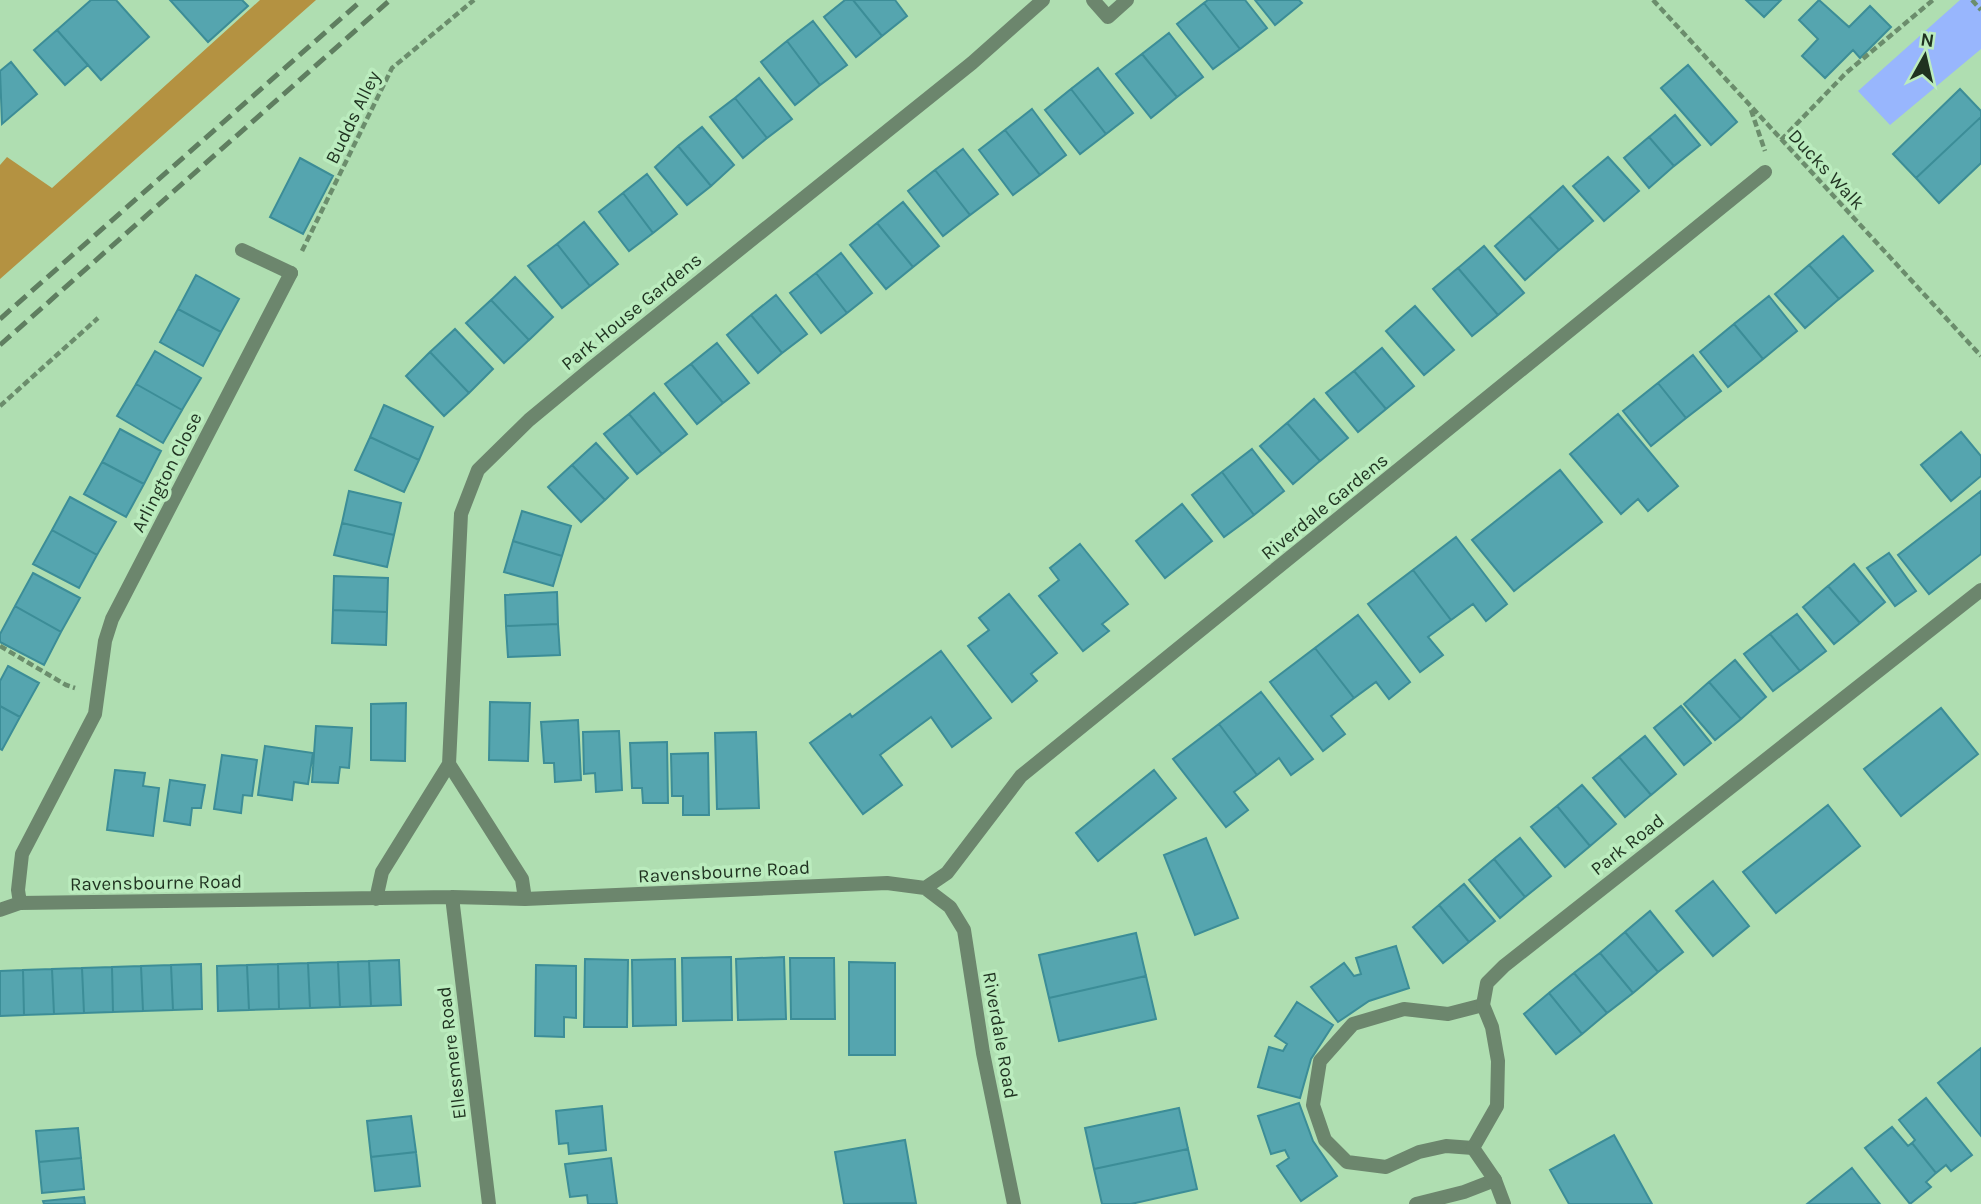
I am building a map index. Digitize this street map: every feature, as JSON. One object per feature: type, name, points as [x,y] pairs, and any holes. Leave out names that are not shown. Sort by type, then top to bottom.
[{"type":"street","name":"Park House Gardens","points":[[449,764],[461,514],[478,470],[529,420],[593,366],[972,63],[1043,0]]},
{"type":"street","points":[[1093,0],[1108,17],[1127,0]]},
{"type":"street","name":"Riverdale Gardens","points":[[925,888],[947,873],[1021,776],[1765,172]]},
{"type":"street","points":[[242,250],[290,274]]},
{"type":"street","name":"Arlington Close","points":[[20,904],[18,890],[22,854],[95,714],[105,641],[112,619],[290,274]]},
{"type":"street","name":"Park Road","points":[[1483,1005],[1487,983],[1504,966],[1981,590]]},
{"type":"street","points":[[376,899],[382,872],[449,764],[522,879],[525,899]]},
{"type":"street","name":"Ravensbourne Road","points":[[0,910],[20,904],[525,899],[887,883],[925,888]]},
{"type":"street","name":"Riverdale Road","points":[[925,888],[950,907],[964,930],[983,1053],[1014,1204]]},
{"type":"street","name":"Ellesmere Road","points":[[452,898],[489,1204]]},
{"type":"street","points":[[1483,1005],[1492,1027],[1498,1061],[1497,1106],[1473,1148],[1446,1146],[1419,1152],[1386,1167],[1346,1162],[1325,1140],[1313,1105],[1320,1062],[1353,1024],[1404,1009],[1448,1014],[1483,1005]]},
{"type":"street","points":[[1473,1148],[1495,1180],[1504,1204]]},
{"type":"street","points":[[1416,1204],[1466,1198],[1495,1180]]},
{"type":"path","name":"Budds Alley","points":[[290,274],[392,68],[474,0]]},
{"type":"path","name":"Ducks Walk","points":[[1653,0],[1981,356]]},
{"type":"path","points":[[1781,140],[1846,73],[1933,0]]},
{"type":"path","points":[[1972,0],[1981,10]]},
{"type":"path","points":[[1749,106],[1767,157]]},
{"type":"path","points":[[0,406],[98,318]]},
{"type":"path","points":[[0,646],[66,685],[99,696]]},
{"type":"shaded area","points":[[260,0],[316,0],[0,279],[0,165],[7,157],[52,188]]},
{"type":"water","points":[[1960,0],[1981,0],[1981,49],[1890,125],[1858,91]]},
{"type":"building","points":[[91,0],[116,0],[149,37],[101,80],[57,30]]},
{"type":"building","points":[[170,0],[242,0],[248,6],[208,42]]},
{"type":"building","points":[[845,0],[853,0],[882,36],[856,57],[824,17]]},
{"type":"building","points":[[853,0],[895,0],[907,16],[882,36]]},
{"type":"building","points":[[1208,0],[1245,0],[1267,28],[1240,49],[1204,3]]},
{"type":"building","points":[[1255,0],[1299,0],[1302,3],[1275,25]]},
{"type":"building","points":[[1746,0],[1781,0],[1764,17]]},
{"type":"building","points":[[1819,0],[1849,27],[1870,6],[1891,27],[1860,58],[1853,50],[1825,78],[1802,56],[1818,39],[1799,20]]},
{"type":"building","points":[[1204,3],[1240,49],[1213,69],[1177,24]]},
{"type":"building","points":[[813,21],[847,65],[820,85],[787,41]]},
{"type":"building","points":[[57,30],[88,65],[65,85],[34,50]]},
{"type":"building","points":[[1169,33],[1203,77],[1177,97],[1142,54]]},
{"type":"building","points":[[787,41],[820,85],[795,105],[761,62]]},
{"type":"building","points":[[1142,54],[1177,97],[1151,118],[1116,74]]},
{"type":"building","points":[[11,62],[37,94],[2,124],[0,71]]},
{"type":"building","points":[[1688,65],[1737,122],[1711,145],[1661,88]]},
{"type":"building","points":[[1098,68],[1133,113],[1106,134],[1071,89]]},
{"type":"building","points":[[759,78],[792,119],[767,138],[735,98]]},
{"type":"building","points":[[1071,89],[1106,134],[1080,154],[1045,110]]},
{"type":"building","points":[[1960,89],[1981,111],[1981,117],[1916,178],[1893,154]]},
{"type":"building","points":[[735,98],[767,138],[743,158],[710,117]]},
{"type":"building","points":[[1032,109],[1066,155],[1040,175],[1005,130]]},
{"type":"building","points":[[1675,115],[1700,145],[1674,166],[1649,137]]},
{"type":"building","points":[[1981,117],[1981,163],[1939,203],[1916,178]]},
{"type":"building","points":[[702,127],[734,165],[711,186],[678,146]]},
{"type":"building","points":[[1005,130],[1040,175],[1013,195],[979,150]]},
{"type":"building","points":[[1649,137],[1674,166],[1649,188],[1624,158]]},
{"type":"building","points":[[678,146],[711,186],[687,205],[655,167]]},
{"type":"building","points":[[963,149],[998,194],[970,215],[935,170]]},
{"type":"building","points":[[1608,157],[1639,191],[1604,221],[1573,186]]},
{"type":"building","points":[[300,158],[333,176],[303,234],[270,217]]},
{"type":"building","points":[[935,170],[970,215],[943,236],[908,191]]},
{"type":"building","points":[[647,174],[677,214],[653,233],[623,193]]},
{"type":"building","points":[[1563,186],[1593,221],[1559,250],[1529,216]]},
{"type":"building","points":[[623,193],[653,233],[629,251],[599,212]]},
{"type":"building","points":[[903,202],[939,246],[913,267],[877,223]]},
{"type":"building","points":[[1529,216],[1559,250],[1525,280],[1495,246]]},
{"type":"building","points":[[584,222],[618,264],[590,286],[557,244]]},
{"type":"building","points":[[877,223],[913,267],[886,289],[850,245]]},
{"type":"building","points":[[1843,236],[1873,271],[1839,299],[1809,265]]},
{"type":"building","points":[[557,244],[590,286],[562,308],[528,266]]},
{"type":"building","points":[[1484,246],[1524,293],[1498,315],[1458,268]]},
{"type":"building","points":[[841,253],[872,293],[847,313],[816,273]]},
{"type":"building","points":[[1809,265],[1839,299],[1805,328],[1775,294]]},
{"type":"building","points":[[1458,268],[1498,315],[1472,336],[1433,289]]},
{"type":"building","points":[[816,273],[847,313],[821,333],[790,293]]},
{"type":"building","points":[[196,275],[239,299],[221,332],[178,309]]},
{"type":"building","points":[[515,277],[553,317],[529,340],[491,300]]},
{"type":"building","points":[[776,295],[807,334],[782,353],[751,315]]},
{"type":"building","points":[[1769,296],[1797,331],[1763,359],[1734,324]]},
{"type":"building","points":[[491,300],[529,340],[504,363],[466,323]]},
{"type":"building","points":[[1415,306],[1454,350],[1424,375],[1386,331]]},
{"type":"building","points":[[178,309],[221,332],[203,366],[160,342]]},
{"type":"building","points":[[751,315],[782,353],[758,373],[727,335]]},
{"type":"building","points":[[1734,324],[1763,359],[1728,387],[1700,352]]},
{"type":"building","points":[[455,329],[493,369],[469,393],[430,352]]},
{"type":"building","points":[[717,343],[749,383],[723,403],[691,364]]},
{"type":"building","points":[[1382,348],[1414,386],[1386,409],[1354,371]]},
{"type":"building","points":[[155,351],[201,378],[182,410],[136,384]]},
{"type":"building","points":[[430,352],[469,393],[444,416],[406,376]]},
{"type":"building","points":[[1693,355],[1721,391],[1686,418],[1658,383]]},
{"type":"building","points":[[691,364],[723,403],[697,424],[665,384]]},
{"type":"building","points":[[1354,371],[1386,409],[1358,432],[1326,393]]},
{"type":"building","points":[[1658,383],[1686,418],[1651,446],[1623,411]]},
{"type":"building","points":[[136,384],[182,410],[163,443],[117,416]]},
{"type":"building","points":[[654,393],[687,434],[662,454],[629,414]]},
{"type":"building","points":[[1314,399],[1348,438],[1320,461],[1287,423]]},
{"type":"building","points":[[384,405],[433,427],[419,460],[370,437]]},
{"type":"building","points":[[629,414],[662,454],[637,474],[604,434]]},
{"type":"building","points":[[1618,414],[1678,486],[1648,511],[1638,499],[1621,514],[1570,454]]},
{"type":"building","points":[[1287,423],[1320,461],[1293,484],[1260,446]]},
{"type":"building","points":[[120,429],[161,451],[144,484],[102,462]]},
{"type":"building","points":[[1961,432],[1981,456],[1981,476],[1951,501],[1921,465]]},
{"type":"building","points":[[370,437],[419,460],[404,492],[355,470]]},
{"type":"building","points":[[596,443],[628,478],[605,500],[572,465]]},
{"type":"building","points":[[1252,449],[1284,491],[1254,515],[1222,472]]},
{"type":"building","points":[[102,462],[144,484],[126,517],[84,494]]},
{"type":"building","points":[[572,465],[605,500],[581,522],[548,487]]},
{"type":"building","points":[[1560,470],[1602,522],[1514,591],[1472,540]]},
{"type":"building","points":[[1222,472],[1254,515],[1224,537],[1192,495]]},
{"type":"building","points":[[349,491],[401,503],[394,535],[342,523]]},
{"type":"building","points":[[1981,491],[1981,554],[1929,594],[1898,555]]},
{"type":"building","points":[[70,497],[116,522],[97,555],[52,530]]},
{"type":"building","points":[[1182,504],[1212,541],[1165,578],[1136,541]]},
{"type":"building","points":[[522,511],[571,526],[562,556],[513,541]]},
{"type":"building","points":[[342,523],[394,535],[387,567],[334,555]]},
{"type":"building","points":[[52,530],[97,555],[79,588],[33,564]]},
{"type":"building","points":[[1456,537],[1507,604],[1486,621],[1473,604],[1451,620],[1413,570]]},
{"type":"building","points":[[513,541],[562,556],[553,586],[504,572]]},
{"type":"building","points":[[1080,544],[1128,604],[1102,624],[1109,631],[1083,651],[1039,596],[1059,580],[1050,568]]},
{"type":"building","points":[[1889,553],[1916,591],[1895,606],[1867,568]]},
{"type":"building","points":[[1854,564],[1885,602],[1860,623],[1828,586]]},
{"type":"building","points":[[1413,570],[1451,620],[1428,637],[1443,655],[1420,672],[1368,604]]},
{"type":"building","points":[[33,573],[80,598],[61,632],[15,606]]},
{"type":"building","points":[[334,576],[388,578],[387,612],[333,610]]},
{"type":"building","points":[[1828,586],[1860,623],[1834,644],[1803,607]]},
{"type":"building","points":[[557,592],[558,624],[506,626],[505,595]]},
{"type":"building","points":[[1009,594],[1057,653],[1031,674],[1037,681],[1012,702],[968,646],[989,630],[979,618]]},
{"type":"building","points":[[15,606],[61,632],[44,665],[0,642],[0,634]]},
{"type":"building","points":[[333,610],[387,612],[386,645],[332,643]]},
{"type":"building","points":[[1797,614],[1826,651],[1800,671],[1770,634]]},
{"type":"building","points":[[1358,615],[1410,682],[1389,699],[1376,682],[1354,698],[1315,648]]},
{"type":"building","points":[[558,624],[560,655],[508,657],[506,626]]},
{"type":"building","points":[[1770,634],[1800,671],[1773,691],[1744,654]]},
{"type":"building","points":[[1315,648],[1354,698],[1331,716],[1345,734],[1323,751],[1270,682]]},
{"type":"building","points":[[941,651],[991,718],[952,747],[931,717],[880,755],[902,785],[863,814],[810,743],[850,714],[852,717]]},
{"type":"building","points":[[1735,660],[1766,697],[1741,719],[1709,682]]},
{"type":"building","points":[[8,666],[39,683],[20,717],[0,706],[0,681]]},
{"type":"building","points":[[1709,682],[1741,719],[1715,740],[1684,704]]},
{"type":"building","points":[[1261,692],[1313,759],[1291,775],[1279,758],[1257,775],[1219,724]]},
{"type":"building","points":[[490,702],[530,703],[528,761],[489,760]]},
{"type":"building","points":[[406,703],[405,761],[371,760],[371,704]]},
{"type":"building","points":[[0,706],[20,717],[2,750],[0,749]]},
{"type":"building","points":[[1681,706],[1711,743],[1684,765],[1654,728]]},
{"type":"building","points":[[1941,708],[1978,754],[1901,816],[1864,769]]},
{"type":"building","points":[[578,720],[581,780],[555,782],[554,763],[544,763],[541,722]]},
{"type":"building","points":[[1219,724],[1257,775],[1234,792],[1248,810],[1226,827],[1173,759]]},
{"type":"building","points":[[316,726],[352,728],[349,768],[340,767],[338,783],[312,782]]},
{"type":"building","points":[[619,731],[622,790],[596,792],[595,773],[584,774],[583,732]]},
{"type":"building","points":[[756,732],[759,808],[717,809],[715,733]]},
{"type":"building","points":[[1645,736],[1676,774],[1651,795],[1619,757]]},
{"type":"building","points":[[667,742],[668,803],[643,803],[642,788],[632,788],[630,743]]},
{"type":"building","points":[[265,746],[313,753],[308,784],[294,782],[292,800],[258,795]]},
{"type":"building","points":[[708,753],[709,815],[683,815],[683,796],[672,796],[671,754]]},
{"type":"building","points":[[222,755],[257,760],[252,796],[243,795],[241,813],[214,809]]},
{"type":"building","points":[[1619,757],[1651,795],[1625,817],[1593,778]]},
{"type":"building","points":[[115,770],[145,773],[143,786],[159,788],[153,836],[107,830]]},
{"type":"building","points":[[1154,770],[1176,798],[1098,861],[1076,833]]},
{"type":"building","points":[[170,780],[205,785],[201,808],[192,808],[190,825],[164,821]]},
{"type":"building","points":[[1582,785],[1616,824],[1590,846],[1557,806]]},
{"type":"building","points":[[1828,805],[1860,846],[1776,913],[1743,872]]},
{"type":"building","points":[[1557,806],[1590,846],[1565,867],[1531,827]]},
{"type":"building","points":[[1206,838],[1238,918],[1195,935],[1164,855]]},
{"type":"building","points":[[1520,838],[1551,876],[1525,897],[1494,859]]},
{"type":"building","points":[[1494,859],[1525,897],[1500,918],[1469,880]]},
{"type":"building","points":[[1713,881],[1749,926],[1713,956],[1676,911]]},
{"type":"building","points":[[1464,884],[1495,921],[1469,942],[1439,905]]},
{"type":"building","points":[[1439,905],[1469,942],[1443,963],[1413,927]]},
{"type":"building","points":[[1650,911],[1683,952],[1658,972],[1625,932]]},
{"type":"building","points":[[1625,932],[1658,972],[1633,993],[1600,953]]},
{"type":"building","points":[[1136,933],[1146,976],[1049,998],[1039,955]]},
{"type":"building","points":[[1396,946],[1409,988],[1369,1001],[1338,1022],[1311,987],[1344,963],[1354,976],[1361,974],[1356,958]]},
{"type":"building","points":[[1600,953],[1633,993],[1607,1013],[1574,973]]},
{"type":"building","points":[[731,957],[732,1020],[683,1021],[682,958]]},
{"type":"building","points":[[784,957],[786,1019],[738,1020],[736,959]]},
{"type":"building","points":[[790,958],[834,958],[835,1019],[791,1019]]},
{"type":"building","points":[[585,959],[628,960],[627,1027],[584,1027]]},
{"type":"building","points":[[675,959],[676,1025],[633,1026],[632,960]]},
{"type":"building","points":[[399,960],[401,1005],[371,1006],[369,961]]},
{"type":"building","points":[[369,961],[371,1006],[340,1007],[338,962]]},
{"type":"building","points":[[338,962],[340,1007],[310,1008],[308,963]]},
{"type":"building","points":[[849,962],[895,963],[895,1055],[849,1055]]},
{"type":"building","points":[[308,963],[310,1008],[279,1009],[278,964]]},
{"type":"building","points":[[201,964],[202,1009],[173,1010],[171,965]]},
{"type":"building","points":[[278,964],[279,1009],[249,1010],[247,965]]},
{"type":"building","points":[[171,965],[173,1010],[143,1011],[141,966]]},
{"type":"building","points":[[247,965],[249,1010],[218,1011],[217,966]]},
{"type":"building","points":[[536,965],[576,966],[576,1018],[564,1017],[564,1037],[535,1036]]},
{"type":"building","points":[[141,966],[143,1011],[113,1012],[112,967]]},
{"type":"building","points":[[112,967],[113,1012],[84,1013],[82,968]]},
{"type":"building","points":[[82,968],[84,1013],[54,1014],[52,969]]},
{"type":"building","points":[[52,969],[54,1014],[24,1015],[23,970]]},
{"type":"building","points":[[23,970],[24,1015],[0,1016],[0,971]]},
{"type":"building","points":[[1574,973],[1607,1013],[1582,1034],[1549,993]]},
{"type":"building","points":[[1146,976],[1156,1019],[1059,1041],[1049,998]]},
{"type":"building","points":[[1549,993],[1582,1034],[1556,1054],[1524,1014]]},
{"type":"building","points":[[1297,1002],[1333,1025],[1311,1059],[1300,1098],[1258,1087],[1269,1047],[1283,1051],[1287,1044],[1275,1036]]},
{"type":"building","points":[[1981,1048],[1981,1136],[1938,1083]]},
{"type":"building","points":[[1926,1098],[1972,1155],[1951,1171],[1946,1165],[1936,1173],[1912,1143],[1915,1140],[1899,1120]]},
{"type":"building","points":[[1299,1103],[1313,1141],[1337,1176],[1301,1201],[1277,1166],[1289,1158],[1285,1150],[1271,1154],[1258,1116]]},
{"type":"building","points":[[602,1106],[606,1150],[569,1154],[568,1143],[559,1144],[556,1111]]},
{"type":"building","points":[[1179,1108],[1188,1149],[1094,1169],[1085,1128]]},
{"type":"building","points":[[411,1116],[416,1152],[371,1157],[367,1121]]},
{"type":"building","points":[[1892,1127],[1908,1146],[1912,1143],[1936,1173],[1926,1182],[1931,1187],[1910,1204],[1865,1148]]},
{"type":"building","points":[[78,1128],[81,1158],[39,1162],[36,1131]]},
{"type":"building","points":[[1614,1135],[1652,1204],[1569,1204],[1550,1170]]},
{"type":"building","points":[[905,1140],[916,1203],[844,1204],[835,1152]]},
{"type":"building","points":[[1188,1149],[1197,1189],[1131,1204],[1102,1204],[1094,1169]]},
{"type":"building","points":[[416,1152],[420,1186],[375,1191],[371,1157]]},
{"type":"building","points":[[81,1158],[84,1189],[42,1193],[39,1162]]},
{"type":"building","points":[[611,1158],[617,1204],[588,1204],[587,1195],[570,1197],[565,1164]]},
{"type":"building","points":[[1852,1168],[1880,1204],[1807,1204]]},
{"type":"building","points":[[84,1197],[85,1204],[44,1204],[43,1201]]},
{"type":"railway","points":[[0,319],[362,0]]},
{"type":"railway","points":[[0,345],[390,0]]}]
